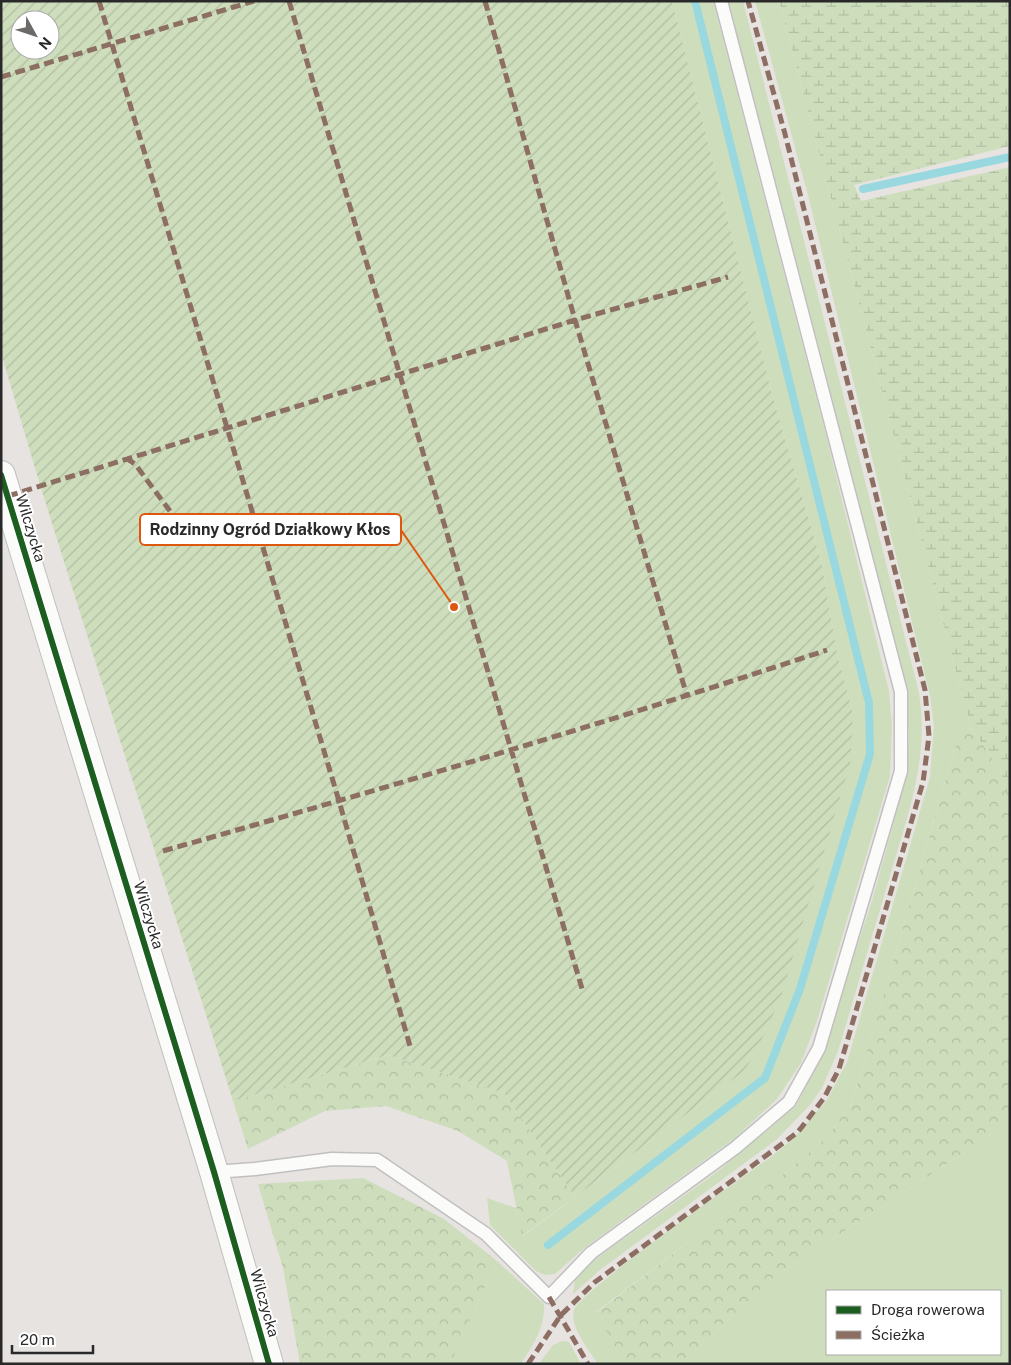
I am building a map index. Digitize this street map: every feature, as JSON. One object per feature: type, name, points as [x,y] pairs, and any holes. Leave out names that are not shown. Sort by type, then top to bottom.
[{"type":"street","name":"Wilczycka","points":[[1,475],[214,1172],[269,1364]]},
{"type":"lane","points":[[214,1172],[255,1170],[332,1159],[377,1160],[486,1234],[549,1297],[591,1253],[735,1148],[789,1102],[819,1048],[900,771],[900,692],[721,1]]},
{"type":"green space","points":[[1,1],[672,1],[773,398],[821,561],[837,653],[853,714],[850,764],[780,1000],[754,1056],[743,1072],[575,1197],[504,1093],[388,1055],[233,1101],[40,485],[1,353]]},
{"type":"green space","points":[[672,1],[713,1],[825,431],[889,691],[892,726],[890,776],[817,1021],[801,1063],[777,1099],[736,1137],[583,1249],[555,1274],[545,1275],[536,1271],[490,1225],[487,1198],[516,1208],[523,1236],[743,1072],[853,714],[837,653],[821,561],[773,398]]},
{"type":"green space","points":[[728,1],[743,1],[919,693],[922,718],[919,766],[909,812],[838,1051],[822,1088],[809,1106],[776,1140],[600,1270],[573,1294],[575,1280],[593,1261],[717,1172],[796,1106],[819,1062],[872,901],[904,785],[909,742],[907,698],[827,378]]},
{"type":"green space","points":[[755,1],[779,1],[971,728],[956,745],[852,1103],[826,1138],[786,1172],[711,1225],[596,1312],[625,1364],[598,1364],[581,1338],[574,1323],[574,1310],[583,1299],[632,1258],[792,1140],[827,1100],[847,1062],[930,777],[934,726],[930,696],[808,195]]},
{"type":"green space","points":[[779,1],[1010,1],[1010,146],[854,185],[861,201],[1010,167],[1010,807],[1000,769],[971,728]]},
{"type":"green space","points":[[971,728],[1000,769],[1010,807],[1010,1114],[1000,1129],[770,1280],[682,1364],[625,1364],[596,1313],[711,1225],[786,1172],[826,1138],[852,1103],[956,745]]},
{"type":"green space","points":[[388,1055],[504,1093],[575,1197],[522,1236],[507,1161],[458,1131],[386,1106],[325,1111],[248,1149],[233,1101]]},
{"type":"green space","points":[[1010,1114],[1010,1364],[682,1364],[770,1280],[1000,1129]]},
{"type":"green space","points":[[363,1178],[444,1219],[497,1261],[450,1364],[300,1364],[283,1268],[258,1184]]},
{"type":"green space","points":[[497,1261],[544,1304],[543,1321],[537,1336],[521,1364],[450,1364]]},
{"type":"green space","points":[[562,1341],[569,1342],[581,1364],[539,1364],[553,1345]]},
{"type":"waterway","points":[[548,1245],[765,1078],[800,989],[870,754],[869,703],[695,1]]},
{"type":"waterway","points":[[863,189],[1010,157]]},
{"type":"marked path","points":[[99,1],[339,801],[410,1046]]},
{"type":"marked path","points":[[1,77],[254,1]]},
{"type":"marked path","points":[[289,1],[583,992]]},
{"type":"marked path","points":[[485,1],[575,320],[687,696]]},
{"type":"marked path","points":[[528,1364],[561,1315],[595,1282],[798,1132],[824,1098],[839,1069],[923,782],[929,736],[925,690],[785,134],[748,1]]},
{"type":"marked path","points":[[8,496],[575,320],[728,277]]},
{"type":"marked path","points":[[126,458],[135,464],[170,511]]},
{"type":"marked path","points":[[163,851],[496,754],[827,650]]},
{"type":"marked path","points":[[549,1297],[588,1364]]},
{"type":"cycle path","points":[[1,475],[214,1172],[269,1364]]},
{"type":"place","name":"Rodzinny Ogród Działkowy Kłos","points":[[454,607]]}]
